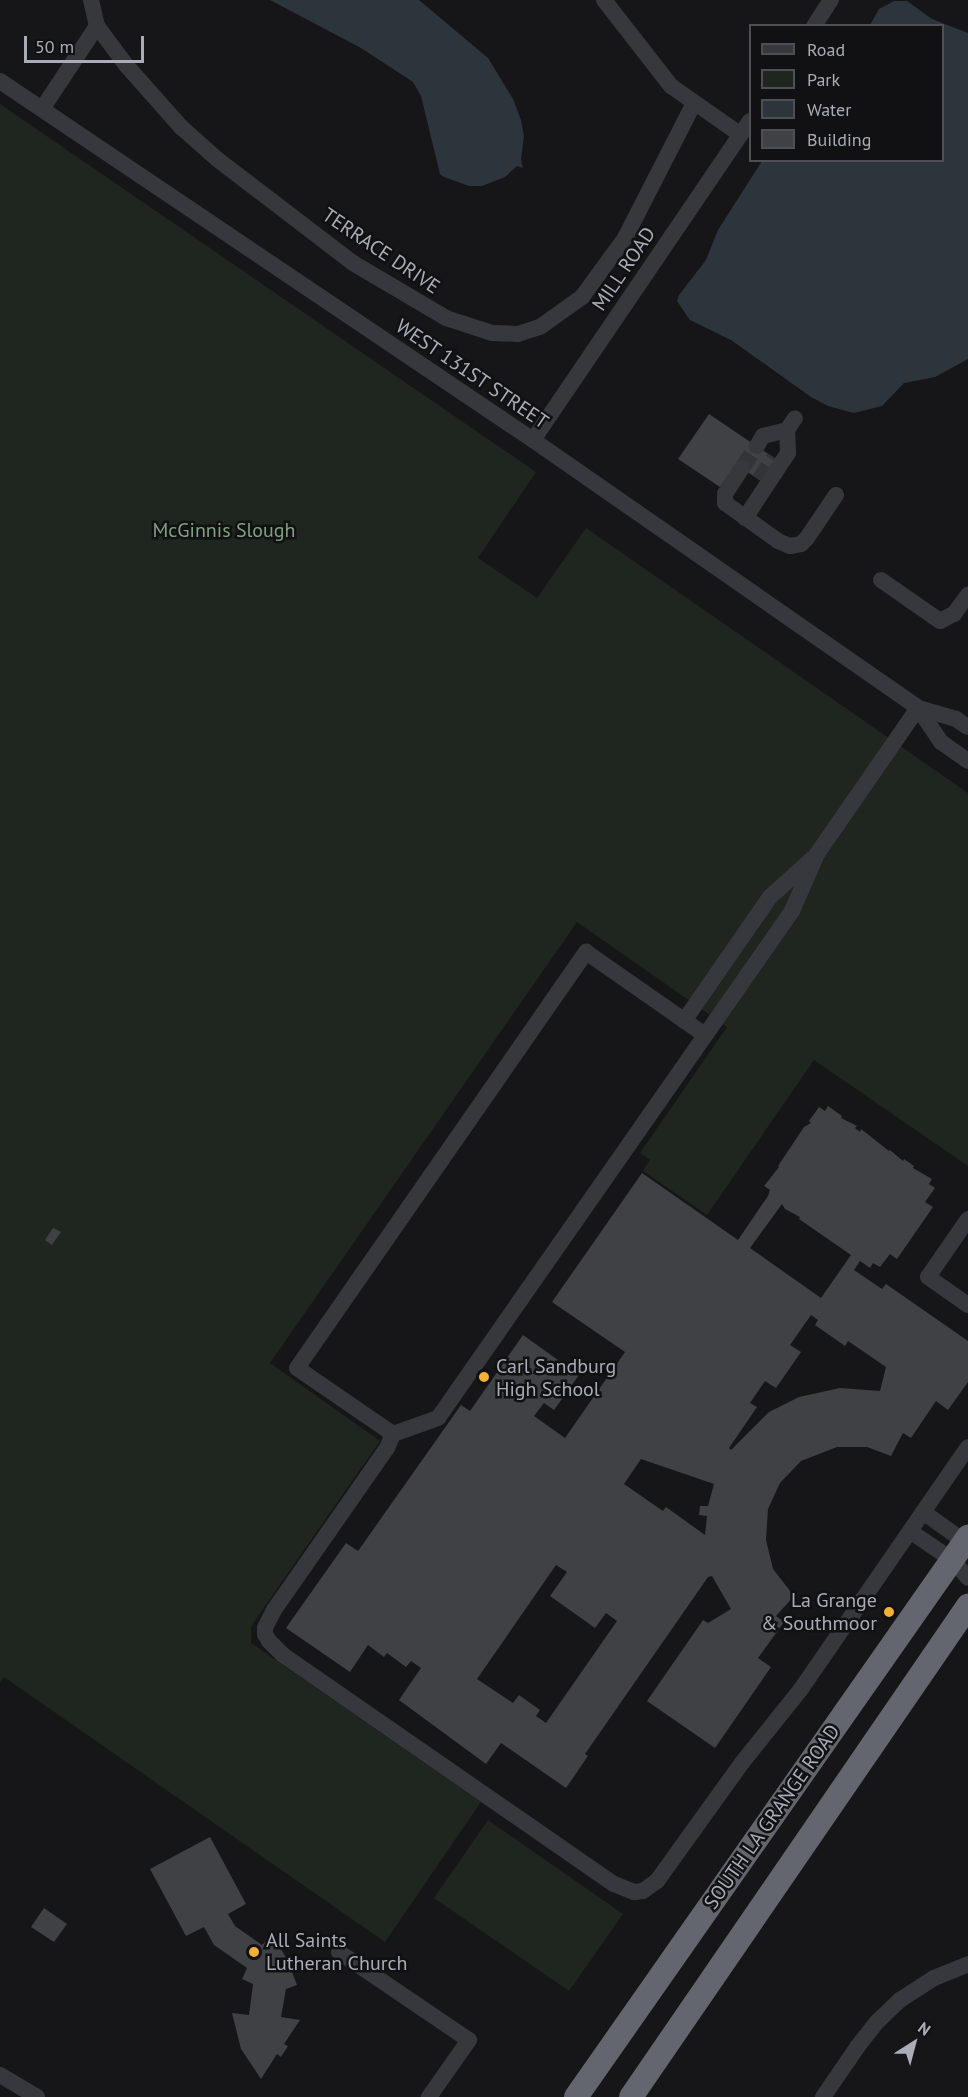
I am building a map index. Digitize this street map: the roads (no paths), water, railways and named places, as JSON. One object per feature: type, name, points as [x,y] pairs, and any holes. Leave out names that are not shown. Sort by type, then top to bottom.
[{"type":"highway","name":"SOUTH LA GRANGE ROAD","points":[[576,2097],[963,1545]]},
{"type":"highway","name":"SOUTH LA GRANGE ROAD","points":[[631,2097],[968,1606]]},
{"type":"street","points":[[42,110],[97,26],[91,0]]},
{"type":"street","points":[[604,0],[671,86],[741,135]]},
{"type":"street","points":[[815,24],[831,0]]},
{"type":"street","name":"TERRACE DRIVE","points":[[97,26],[152,96],[217,159],[353,263],[446,318],[492,333],[518,334],[540,327],[582,297],[625,238],[694,102]]},
{"type":"street","name":"WEST 131ST STREET","points":[[0,81],[533,440],[918,708],[956,719],[968,727]]},
{"type":"street","name":"MILL ROAD","points":[[533,440],[749,123]]},
{"type":"street","points":[[737,513],[788,453],[787,430],[765,452]]},
{"type":"street","points":[[737,513],[751,474]]},
{"type":"street","points":[[737,513],[778,541],[795,546],[807,538],[836,495]]},
{"type":"street","points":[[880,580],[940,621],[954,614],[968,595]]},
{"type":"street","points":[[918,708],[817,854],[792,911],[438,1418],[393,1434],[387,1448],[268,1619],[265,1628],[268,1641],[283,1655],[614,1884],[634,1892],[650,1888],[741,1764],[801,1689],[968,1447]]},
{"type":"street","name":"WEST 131ST STREET","points":[[918,708],[940,742],[968,761]]},
{"type":"street","points":[[684,1021],[770,897],[817,854]]},
{"type":"street","points":[[393,1434],[297,1368],[586,952],[705,1035]]},
{"type":"street","points":[[968,1219],[928,1277],[968,1305]]},
{"type":"street","points":[[923,1512],[963,1545],[968,1578]]},
{"type":"street","points":[[910,1531],[963,1545]]},
{"type":"street","points":[[339,1952],[469,2040],[429,2097]]},
{"type":"street","points":[[823,2097],[864,2038],[900,2000],[934,1978],[968,1964]]},
{"type":"street","points":[[0,2075],[37,2097]]},
{"type":"water","points":[[270,0],[419,0],[488,58],[513,99],[521,120],[524,136],[521,160],[523,168],[517,166],[505,177],[482,186],[469,186],[444,177],[440,174],[421,96],[413,82],[361,48]]},
{"type":"water","points":[[894,1],[907,1],[932,19],[968,33],[968,359],[935,377],[904,383],[882,406],[854,413],[828,406],[811,397],[731,340],[690,320],[677,301],[679,295],[706,260],[718,230],[761,162],[944,162],[944,24],[871,24],[879,9]]},
{"type":"tunnel","points":[[742,468],[757,446]]},
{"type":"tunnel","points":[[759,480],[774,458]]},
{"type":"place","name":"Carl Sandburg High School","points":[[484,1377]]},
{"type":"place","name":"La Grange & Southmoor","points":[[889,1612]]},
{"type":"place","name":"All Saints Lutheran Church","points":[[254,1952]]},
{"type":"park label","name":"McGinnis Slough","points":[[224,530]]}]
